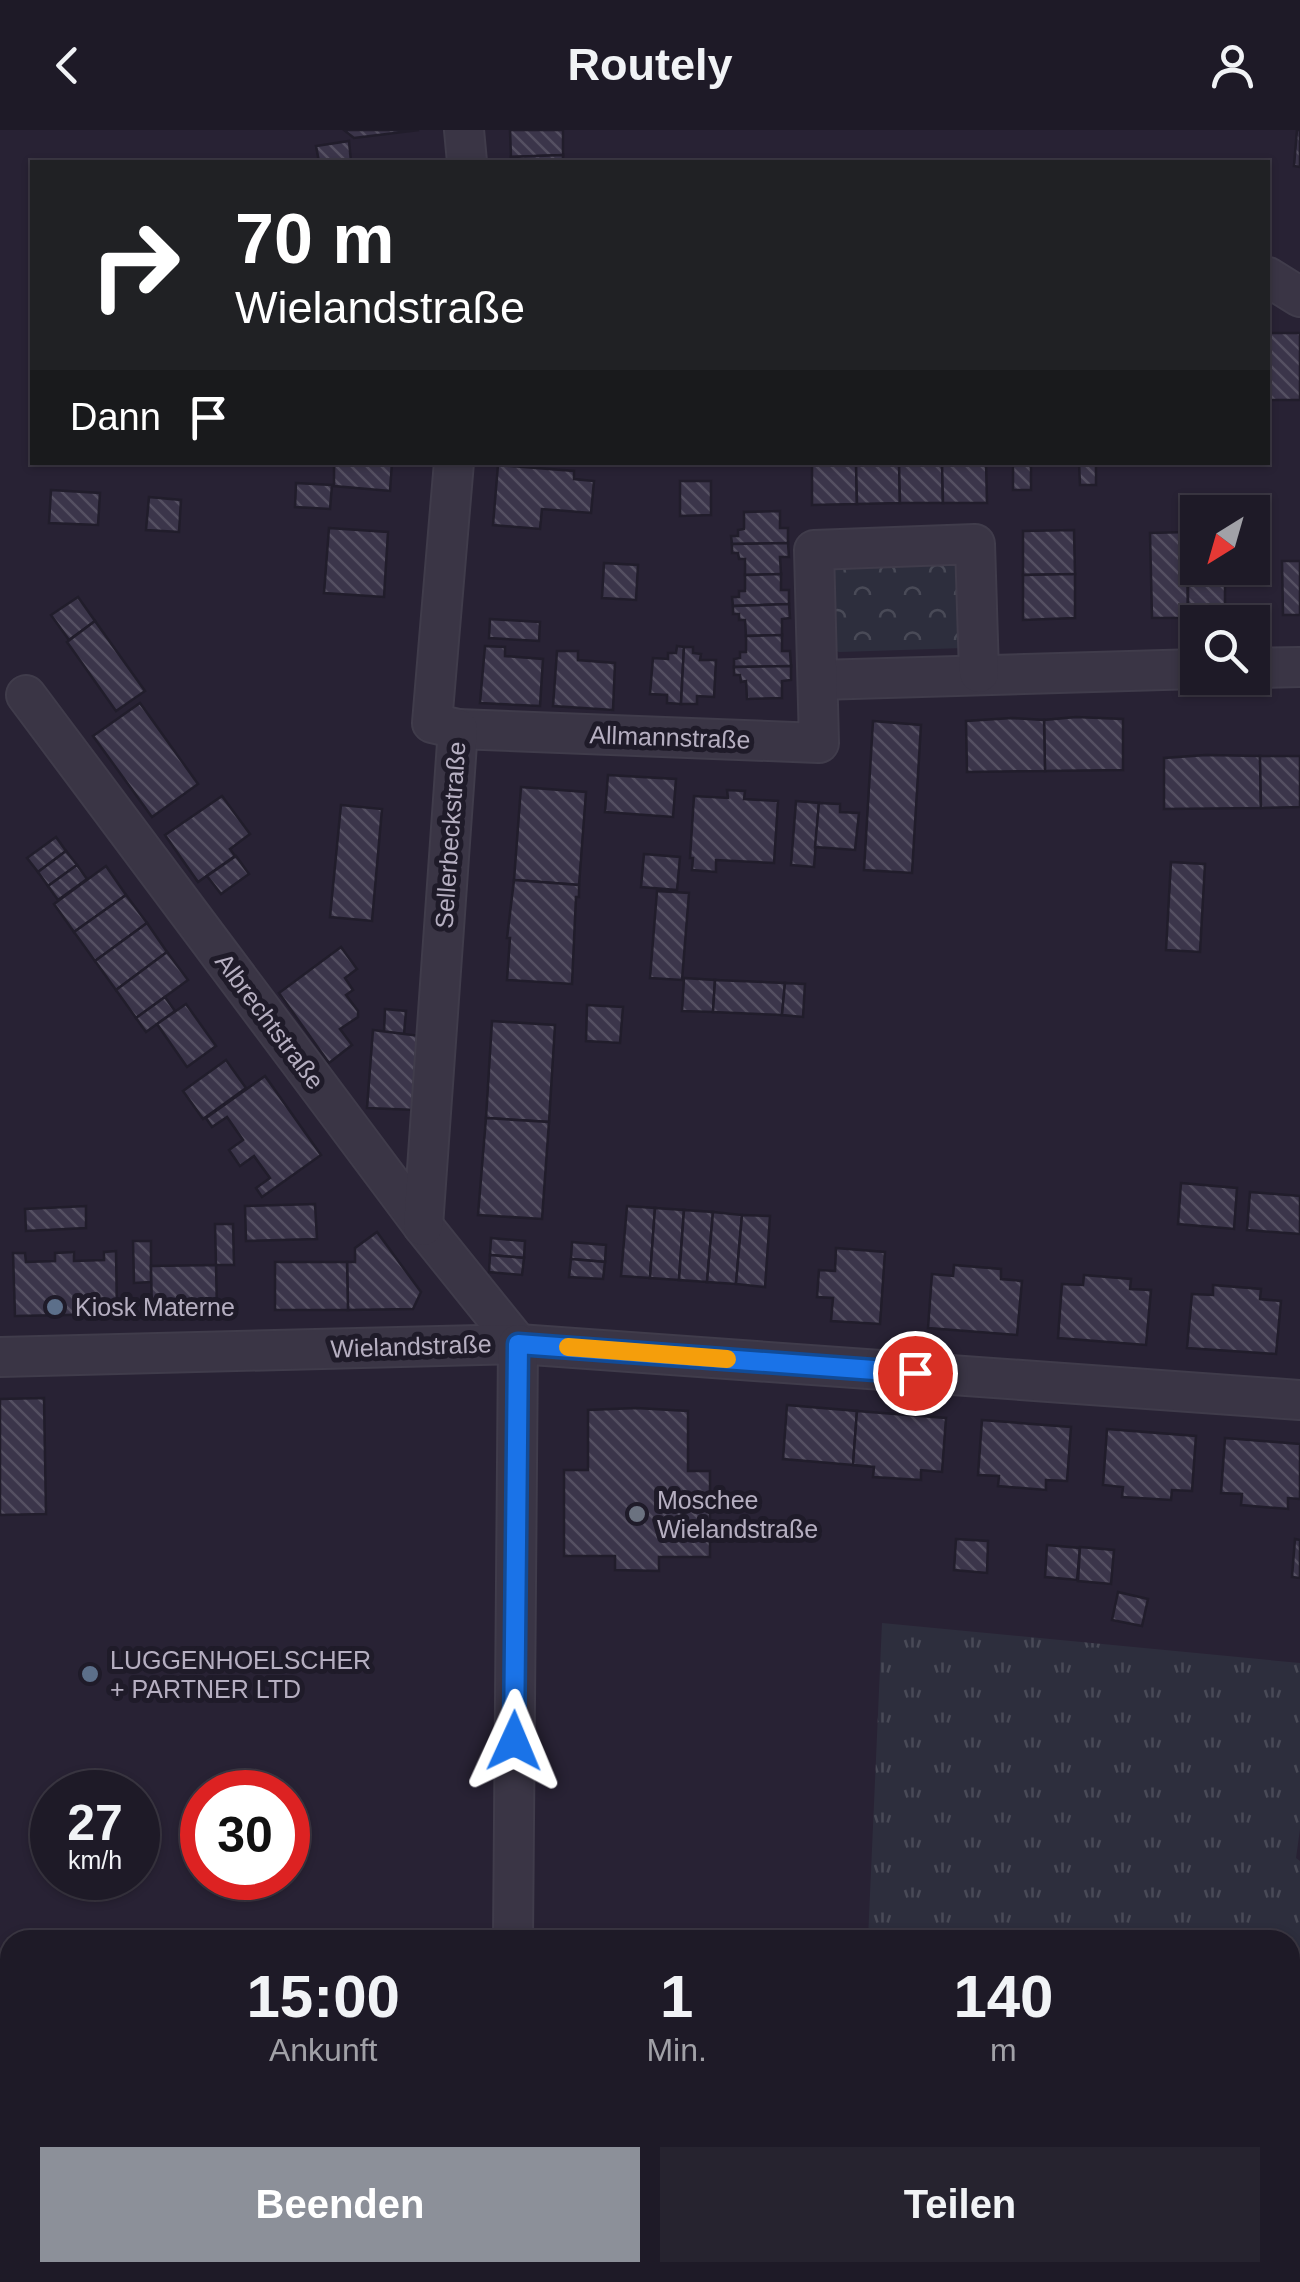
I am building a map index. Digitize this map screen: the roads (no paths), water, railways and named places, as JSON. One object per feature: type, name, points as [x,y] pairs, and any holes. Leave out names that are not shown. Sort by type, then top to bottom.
[{"type":"street","points":[[464,130],[467,160]]},
{"type":"street","points":[[1270,278],[1300,297]]},
{"type":"street","name":"Sellerbeckstraße","points":[[424,1226],[458,730],[432,722],[454,465]]},
{"type":"street","name":"Allmannstraße","points":[[458,730],[819,743],[814,550],[974,544],[979,673]]},
{"type":"street","points":[[1270,667],[1300,666]]},
{"type":"street","points":[[818,680],[1180,669]]},
{"type":"street","name":"Albrechtstraße","points":[[26,695],[424,1226],[518,1344]]},
{"type":"street","points":[[513,1930],[518,1344]]},
{"type":"street","name":"Wielandstraße","points":[[0,1357],[518,1344],[1300,1400]]},
{"type":"place","name":"Kiosk Materne","points":[[55,1307]]},
{"type":"place","name":"Moschee Wielandstraße","points":[[637,1514]]},
{"type":"place","name":"LUGGENHOELSCHER + PARTNER LTD","points":[[90,1674]]}]
